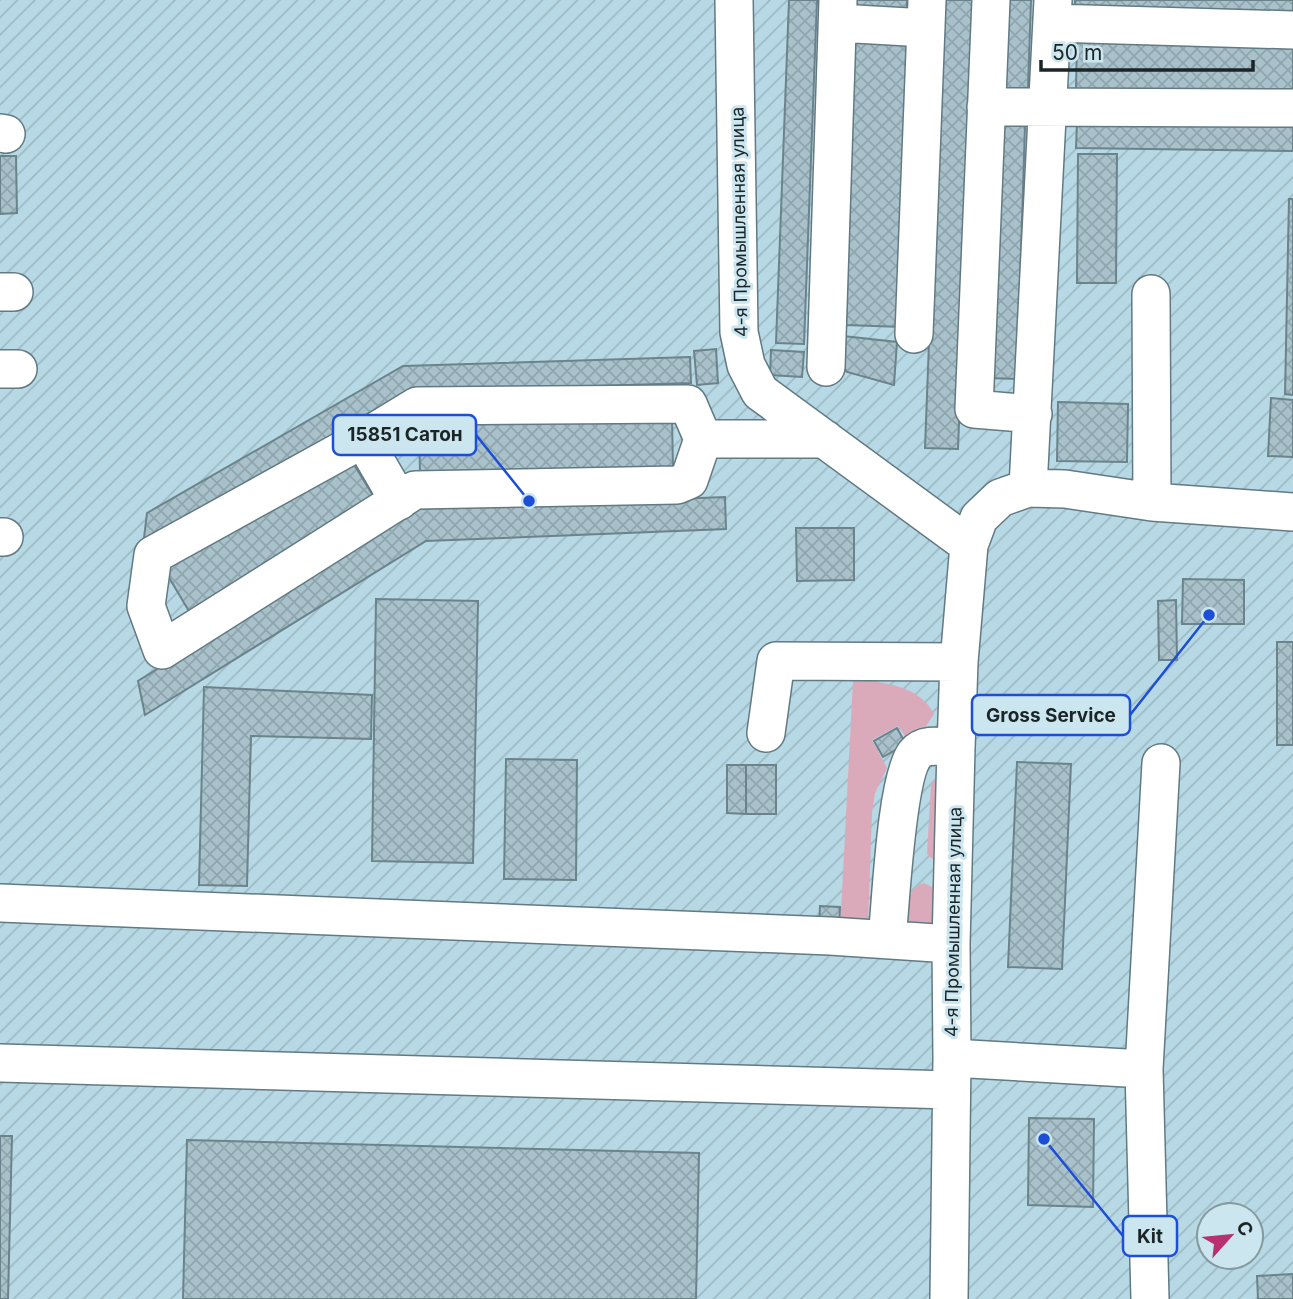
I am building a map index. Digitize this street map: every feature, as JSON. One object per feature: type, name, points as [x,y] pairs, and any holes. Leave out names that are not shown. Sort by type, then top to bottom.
[{"type":"street","name":"4-я Промышленная улица","points":[[734,0],[739,332],[746,365],[760,392],[969,545]]},
{"type":"street","points":[[991,0],[974,409],[1032,414]]},
{"type":"street","points":[[826,367],[838,11],[926,14],[914,334]]},
{"type":"street","points":[[1028,488],[1053,12],[1293,30]]},
{"type":"street","points":[[986,107],[1293,108]]},
{"type":"street","points":[[1152,294],[1152,502]]},
{"type":"street","points":[[674,404],[688,404],[703,439],[690,480],[677,485],[415,491],[162,650],[146,606],[153,555],[363,439],[417,405],[674,404]]},
{"type":"street","points":[[363,439],[399,501]]},
{"type":"street","points":[[703,439],[825,439]]},
{"type":"street","name":"4-я Промышленная улица","points":[[948,1299],[951,944],[959,662],[969,545],[979,518],[1000,498],[1028,488],[1065,489],[1152,502],[1293,512]]},
{"type":"street","points":[[766,733],[776,661],[959,662]]},
{"type":"street","points":[[887,939],[904,779],[916,753],[930,746],[956,748]]},
{"type":"street","points":[[1150,1299],[1144,1069],[1161,763]]},
{"type":"street","points":[[894,867],[953,877]]},
{"type":"street","points":[[0,903],[887,939],[951,944]]},
{"type":"street","points":[[0,1063],[952,1074],[1144,1069]]},
{"type":"shaded area","points":[[0,0],[1293,0],[1293,1299],[0,1299]]},
{"type":"shaded area","points":[[861,679],[912,692],[928,705],[934,714],[921,734],[910,743],[898,726],[872,740],[887,768],[875,793],[872,813],[868,922],[840,930],[853,681]]},
{"type":"shaded area","points":[[940,778],[940,859],[934,860],[927,854],[931,784]]},
{"type":"shaded area","points":[[924,883],[938,890],[941,927],[908,923],[911,893]]},
{"type":"building","points":[[789,0],[817,0],[804,344],[776,343]]},
{"type":"building","points":[[853,0],[907,0],[907,10],[853,9]]},
{"type":"building","points":[[942,0],[975,0],[958,449],[925,448]]},
{"type":"building","points":[[1003,0],[1031,0],[1028,89],[1000,88]]},
{"type":"building","points":[[1075,0],[1293,0],[1293,13],[1075,7]]},
{"type":"building","points":[[855,39],[911,41],[902,327],[846,325]]},
{"type":"building","points":[[1077,40],[1293,45],[1293,94],[1076,89]]},
{"type":"building","points":[[1077,122],[1293,124],[1293,151],[1076,148]]},
{"type":"building","points":[[996,125],[1025,126],[1017,379],[988,378]]},
{"type":"building","points":[[1078,154],[1117,154],[1116,283],[1077,283]]},
{"type":"building","points":[[0,156],[16,156],[17,213],[0,214]]},
{"type":"building","points":[[1289,199],[1293,199],[1293,395],[1285,394]]},
{"type":"building","points":[[843,336],[897,342],[894,385],[847,372],[842,365]]},
{"type":"building","points":[[716,349],[718,383],[697,385],[694,351]]},
{"type":"building","points":[[771,350],[804,352],[802,377],[770,375]]},
{"type":"building","points":[[690,357],[691,383],[405,392],[143,546],[147,513],[403,366]]},
{"type":"building","points":[[1271,398],[1293,400],[1293,457],[1268,456]]},
{"type":"building","points":[[1058,402],[1128,404],[1127,462],[1057,461]]},
{"type":"building","points":[[672,416],[673,470],[420,475],[419,421]]},
{"type":"building","points":[[350,458],[377,502],[190,613],[164,569]]},
{"type":"building","points":[[725,497],[726,529],[426,541],[145,715],[138,681],[414,509]]},
{"type":"building","points":[[796,528],[854,528],[854,580],[797,581]]},
{"type":"building","points":[[1183,579],[1244,580],[1244,624],[1182,624]]},
{"type":"building","points":[[376,599],[478,601],[473,863],[372,861]]},
{"type":"building","points":[[1176,600],[1177,660],[1159,660],[1158,601]]},
{"type":"building","points":[[1277,642],[1293,642],[1293,745],[1277,745]]},
{"type":"building","points":[[204,687],[372,695],[371,739],[251,736],[247,886],[199,885]]},
{"type":"building","points":[[897,728],[906,744],[883,757],[874,741]]},
{"type":"building","points":[[506,759],[577,760],[576,880],[504,879]]},
{"type":"building","points":[[1017,762],[1071,764],[1062,969],[1008,967]]},
{"type":"building","points":[[727,765],[746,765],[746,814],[727,813]]},
{"type":"building","points":[[746,765],[776,765],[776,814],[746,814]]},
{"type":"building","points":[[820,906],[840,907],[839,930],[819,929]]},
{"type":"building","points":[[1029,1118],[1094,1119],[1093,1207],[1028,1205]]},
{"type":"building","points":[[0,1136],[12,1136],[8,1299],[0,1299]]},
{"type":"building","points":[[187,1140],[699,1153],[696,1299],[183,1299]]},
{"type":"building","points":[[1293,1274],[1293,1299],[1258,1299],[1257,1276]]},
{"type":"place","name":"15851 Сатон","points":[[529,501]]},
{"type":"place","name":"Gross Service","points":[[1209,615]]},
{"type":"place","name":"Kit","points":[[1044,1139]]}]
